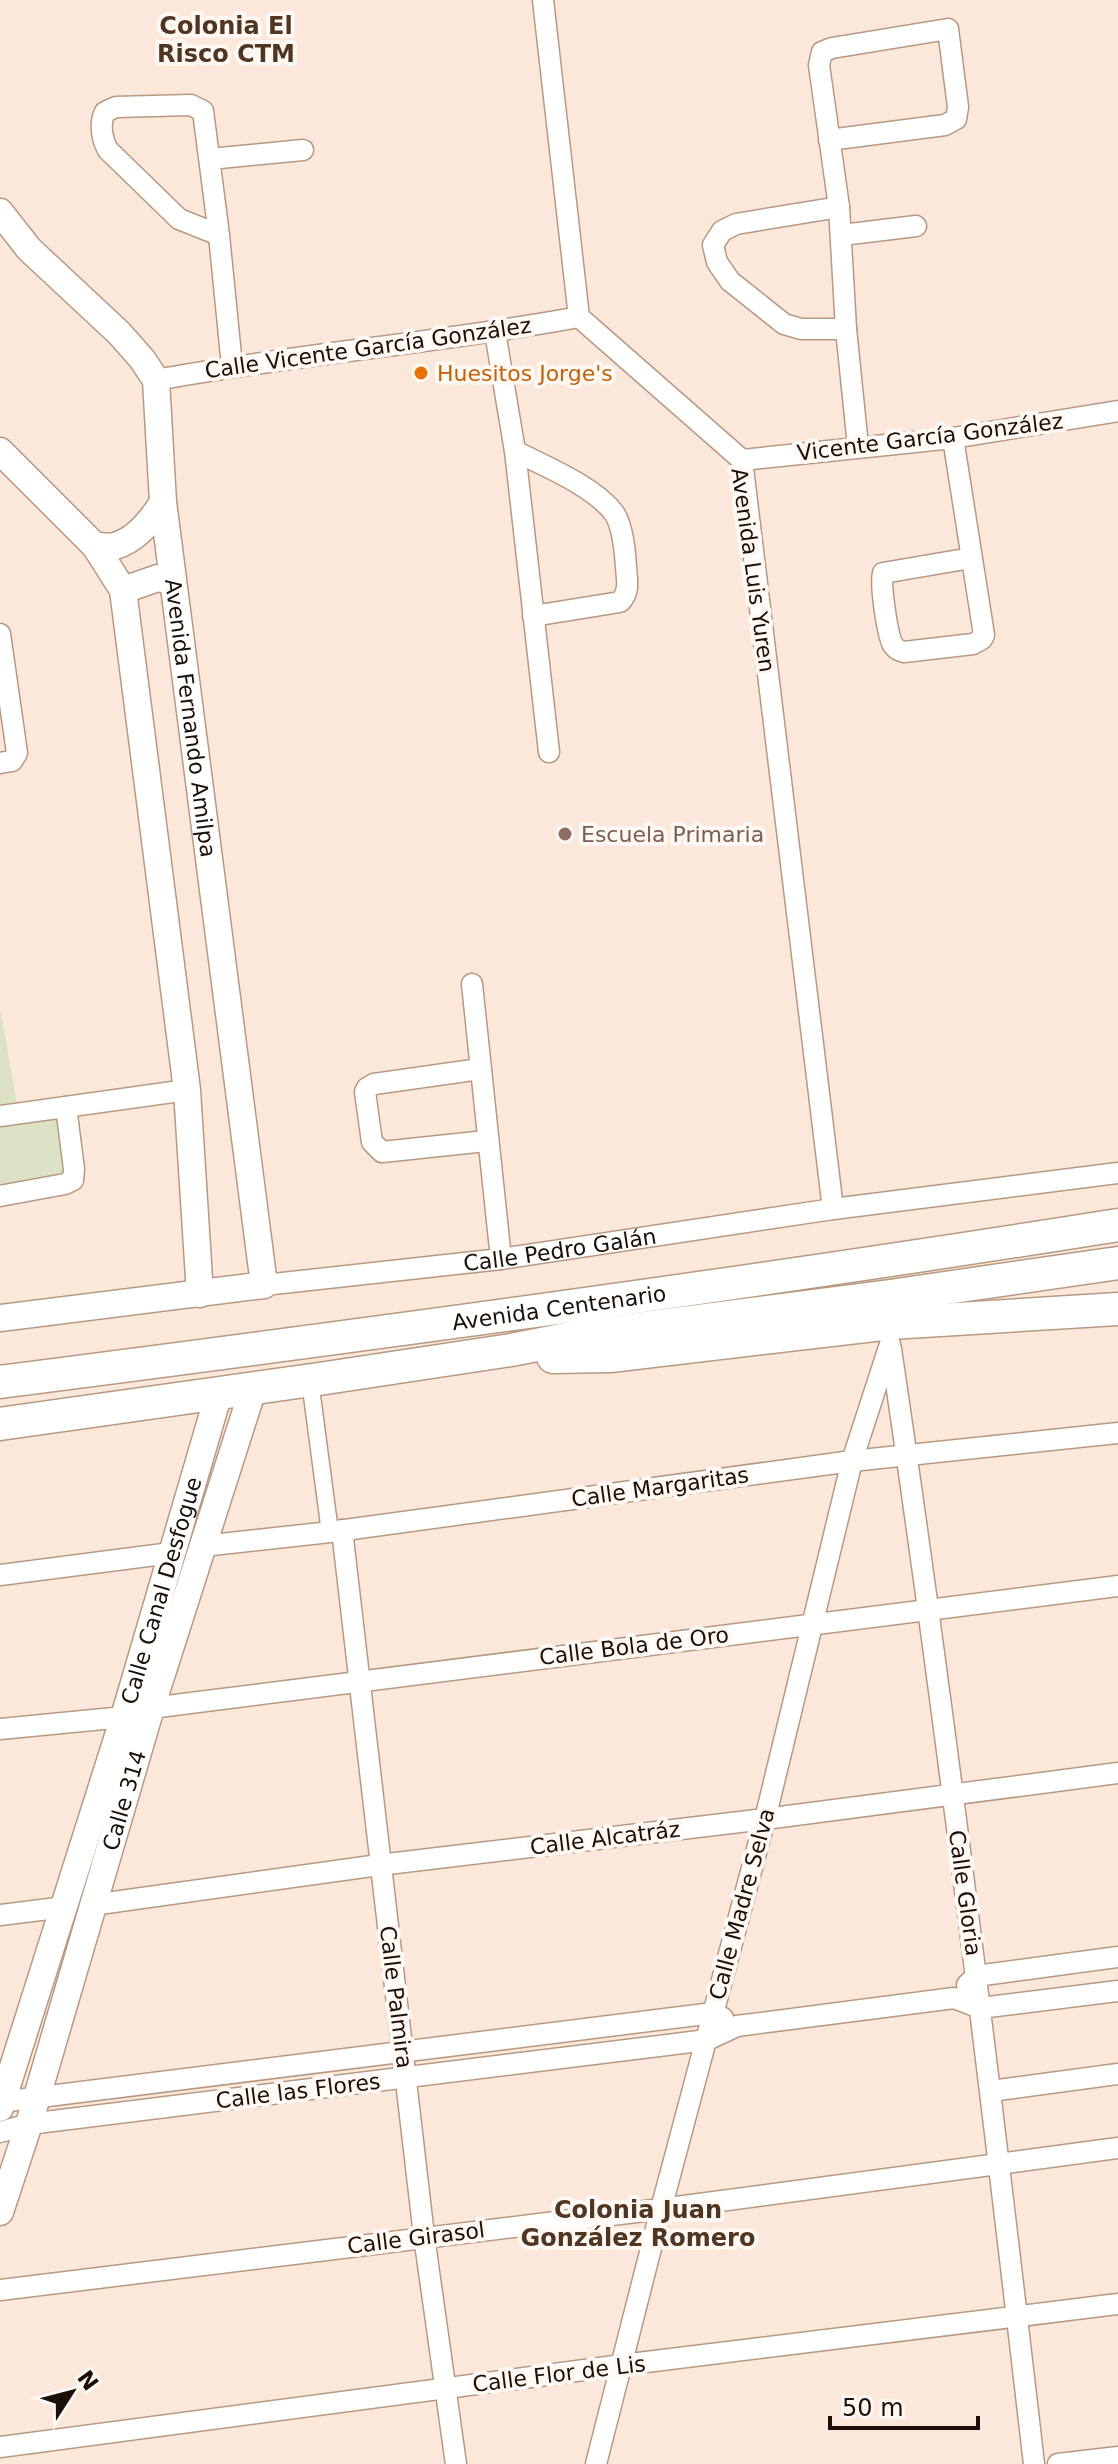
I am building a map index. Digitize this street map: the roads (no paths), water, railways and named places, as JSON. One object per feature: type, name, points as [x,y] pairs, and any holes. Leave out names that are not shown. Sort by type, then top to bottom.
[{"type":"main road","name":"Avenida Centenario","points":[[0,1382],[830,1270],[1118,1225]]},
{"type":"main road","name":"Avenida Centenario","points":[[890,1321],[1118,1263]]},
{"type":"main road","name":"Avenida Centenario","points":[[0,1424],[310,1381],[582,1336],[1118,1309]]},
{"type":"street","points":[[543,0],[579,317]]},
{"type":"street","points":[[829,140],[945,125],[956,119],[958,107],[948,29],[832,48],[822,52],[819,65],[829,140],[839,207],[842,235],[846,329],[858,446]]},
{"type":"street","points":[[219,235],[179,219],[108,150],[102,117],[110,108],[196,106],[205,116],[219,235],[232,366]]},
{"type":"street","points":[[210,159],[303,150]]},
{"type":"street","points":[[839,207],[736,224],[722,231],[713,245],[717,262],[730,281],[784,324],[801,329],[846,329]]},
{"type":"street","points":[[0,212],[29,249],[119,333],[156,380]]},
{"type":"street","points":[[842,235],[916,226]]},
{"type":"street","points":[[0,235],[29,249]]},
{"type":"street","name":"Calle Vicente García González","points":[[156,380],[232,366],[495,332],[579,317]]},
{"type":"street","name":"Avenida Luis Yuren","points":[[579,317],[742,460],[833,1209]]},
{"type":"street","points":[[495,332],[515,451],[549,752]]},
{"type":"street","name":"Avenida Fernando Amilpa","points":[[156,380],[163,502],[172,581],[264,1285]]},
{"type":"street","name":"Vicente García González","points":[[742,460],[953,438],[1118,411]]},
{"type":"street","points":[[953,438],[984,629],[982,639],[973,644],[904,652],[895,648],[881,583],[883,573],[971,558]]},
{"type":"street","points":[[0,451],[95,546],[123,590],[187,1090],[200,1294]]},
{"type":"street","points":[[515,451],[585,489],[612,511],[625,555],[627,588],[620,602],[533,616]]},
{"type":"street","points":[[95,546],[115,546],[136,534],[152,520],[163,502]]},
{"type":"street","points":[[123,590],[158,578],[172,581]]},
{"type":"street","points":[[0,634],[17,757],[0,763]]},
{"type":"street","points":[[472,984],[486,1141],[501,1259]]},
{"type":"street","points":[[480,1069],[374,1084],[365,1092],[372,1142],[382,1152],[486,1141]]},
{"type":"street","points":[[0,1116],[187,1090]]},
{"type":"street","points":[[0,1196],[73,1180],[66,1107]]},
{"type":"street","name":"Calle Pedro Galán","points":[[0,1318],[501,1259],[833,1209],[1118,1173]]},
{"type":"street","name":"Calle Gloria","points":[[890,1321],[991,2091],[1034,2464]]},
{"type":"street","name":"Calle Madre Selva","points":[[596,2464],[765,1819],[852,1461],[890,1321]]},
{"type":"street","points":[[310,1381],[336,1531]]},
{"type":"street","name":"Calle 314","points":[[0,2212],[29,2124],[151,1708],[253,1389]]},
{"type":"street","name":"Calle Canal Desfogue","points":[[0,2103],[124,1717],[219,1393]]},
{"type":"street","name":"Calle Margaritas","points":[[203,1546],[852,1461],[1118,1433]]},
{"type":"street","name":"Calle Palmira","points":[[336,1531],[360,1681],[424,2236],[456,2464]]},
{"type":"street","points":[[0,1575],[171,1553]]},
{"type":"street","name":"Calle Bola de Oro","points":[[151,1708],[1118,1586]]},
{"type":"street","points":[[0,1729],[124,1717]]},
{"type":"street","name":"Calle Alcatráz","points":[[92,1905],[379,1865],[1118,1773]]},
{"type":"street","points":[[0,1915],[65,1907]]},
{"type":"street","points":[[954,1998],[976,1976],[1118,1957]]},
{"type":"street","name":"Calle las Flores","points":[[0,2132],[29,2124],[707,2040],[737,2026],[954,1998],[980,2008],[1118,1991]]},
{"type":"street","points":[[713,2013],[737,2026]]},
{"type":"street","name":"Calle las Flores","points":[[0,2103],[36,2096],[713,2013]]},
{"type":"street","points":[[991,2091],[1118,2074]]},
{"type":"street","name":"Calle Girasol","points":[[0,2290],[661,2209],[1118,2148]]},
{"type":"street","name":"Calle Flor de Lis","points":[[0,2447],[622,2365],[1118,2304]]},
{"type":"street","points":[[1058,2464],[1118,2457]]},
{"type":"place","name":"Huesitos Jorge's","points":[[421,373]]},
{"type":"place","name":"Escuela Primaria","points":[[565,834]]},
{"type":"district","name":"Colonia El Risco CTM","points":[[226,40]]},
{"type":"district","name":"Colonia Juan González Romero","points":[[638,2224]]}]
